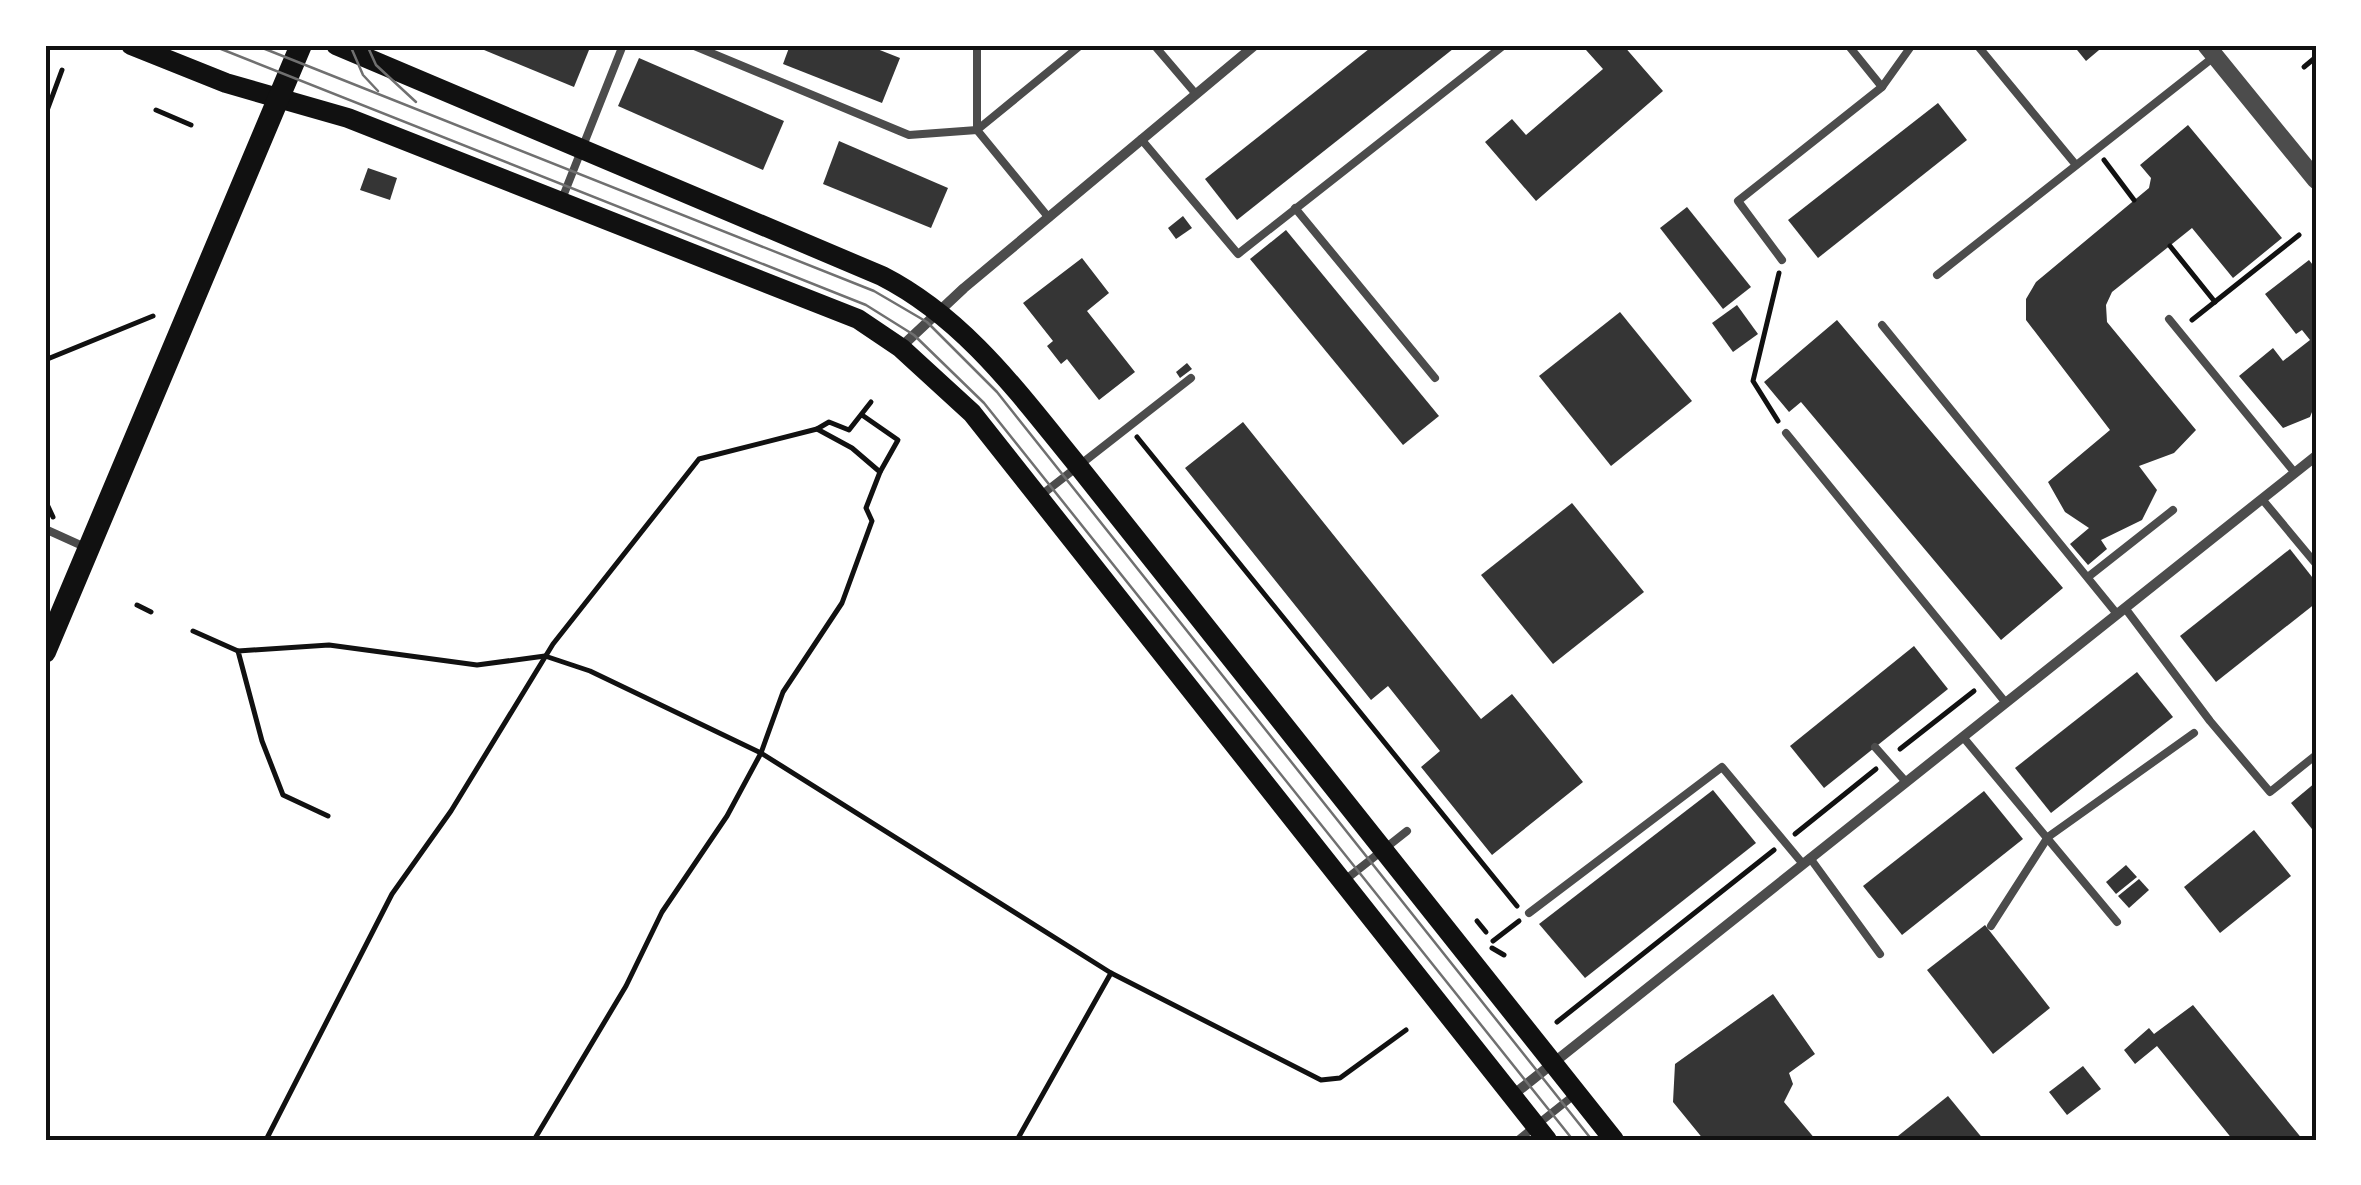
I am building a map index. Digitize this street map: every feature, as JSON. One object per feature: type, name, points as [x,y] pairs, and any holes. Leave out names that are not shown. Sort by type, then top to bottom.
[{"type":"main road","points":[[130,45],[278,99],[348,118],[858,319],[901,348],[972,414],[1541,1133]]},
{"type":"main road","points":[[45,652],[301,45]]},
{"type":"main road","points":[[336,45],[882,276],[940,310],[1009,382],[1614,1140]]},
{"type":"street","points":[[901,348],[940,310],[1255,45]]},
{"type":"street","points":[[2210,50],[2316,180]]},
{"type":"street","points":[[1512,1096],[2316,456]]},
{"type":"lane","points":[[561,202],[623,45]]},
{"type":"lane","points":[[692,45],[716,50],[910,135],[976,130],[1081,45]]},
{"type":"lane","points":[[1154,45],[1195,93]]},
{"type":"lane","points":[[1141,139],[1238,254],[1504,45]]},
{"type":"lane","points":[[1848,45],[1882,87]]},
{"type":"lane","points":[[1782,260],[1738,201],[1882,87],[1912,45]]},
{"type":"lane","points":[[1976,45],[2076,165]]},
{"type":"lane","points":[[977,48],[976,130],[1049,218]]},
{"type":"lane","points":[[1937,275],[2096,149],[2210,50]]},
{"type":"lane","points":[[1295,208],[1434,378]]},
{"type":"lane","points":[[2169,320],[2295,473]]},
{"type":"lane","points":[[1882,325],[2270,792],[2316,755]]},
{"type":"lane","points":[[1037,499],[1191,378]]},
{"type":"lane","points":[[1786,433],[2006,703]]},
{"type":"lane","points":[[2262,499],[2316,564]]},
{"type":"lane","points":[[2088,576],[2173,510]]},
{"type":"lane","points":[[45,530],[87,548]]},
{"type":"lane","points":[[1990,926],[2048,836],[2194,733]]},
{"type":"lane","points":[[1963,737],[2117,922]]},
{"type":"lane","points":[[1875,747],[1906,782]]},
{"type":"lane","points":[[1529,913],[1722,767],[1806,861],[1880,954]]},
{"type":"lane","points":[[1342,882],[1407,831]]},
{"type":"lane","points":[[1518,1140],[1541,1133],[1577,1093]]},
{"type":"path","points":[[2304,67],[2316,57]]},
{"type":"path","points":[[45,116],[62,70]]},
{"type":"path","points":[[156,110],[191,124]]},
{"type":"path","points":[[2096,149],[2134,200]]},
{"type":"path","points":[[2178,331],[2298,235]]},
{"type":"path","points":[[2170,246],[2215,302]]},
{"type":"path","points":[[1782,260],[1752,381],[1786,433]]},
{"type":"path","points":[[45,360],[153,316]]},
{"type":"path","points":[[266,1140],[392,894],[451,811],[553,644],[700,459],[817,429],[829,422],[849,430],[872,402]]},
{"type":"path","points":[[534,1140],[626,986],[662,912],[727,816],[761,753],[782,692],[842,603],[872,521],[866,508],[898,440],[862,415]]},
{"type":"path","points":[[1130,428],[1525,916],[1493,940]]},
{"type":"path","points":[[817,429],[852,448],[880,472]]},
{"type":"path","points":[[137,605],[151,612]]},
{"type":"path","points":[[194,631],[238,651],[329,646],[477,665],[545,656],[590,671],[761,753],[1111,973],[1321,1080],[1340,1078],[1406,1030]]},
{"type":"path","points":[[238,651],[262,740],[283,795],[328,816]]},
{"type":"path","points":[[382,885],[392,894]]},
{"type":"path","points":[[1477,921],[1486,932]]},
{"type":"path","points":[[1017,1140],[1111,973]]},
{"type":"building","points":[[472,45],[591,45],[574,87]]},
{"type":"building","points":[[790,45],[867,45],[900,58],[882,103],[783,64]]},
{"type":"building","points":[[1374,45],[1458,45],[1237,220],[1205,179]]},
{"type":"building","points":[[1593,45],[1623,45],[1663,91],[1536,201],[1485,142],[1512,119],[1526,135],[1603,69],[1586,50]]},
{"type":"building","points":[[2073,45],[2105,45],[2086,61]]},
{"type":"building","points":[[639,58],[784,121],[763,170],[618,106]]},
{"type":"building","points":[[1938,103],[1967,140],[1818,258],[1788,220]]},
{"type":"building","points":[[2188,125],[2282,238],[2233,278],[2192,228],[2112,292],[2106,305],[2107,322],[2196,430],[2174,453],[2139,466],[2157,490],[2142,520],[2101,540],[2107,549],[2088,565],[2070,544],[2089,528],[2065,512],[2048,482],[2110,430],[2026,320],[2026,299],[2036,282],[2149,188],[2151,178],[2140,165]]},
{"type":"building","points":[[839,141],[948,188],[931,228],[823,184]]},
{"type":"building","points":[[368,168],[397,178],[390,200],[360,190]]},
{"type":"building","points":[[1687,207],[1751,287],[1723,309],[1660,228]]},
{"type":"building","points":[[1183,216],[1192,228],[1176,239],[1168,228]]},
{"type":"building","points":[[1286,230],[1439,416],[1403,445],[1250,259]]},
{"type":"building","points":[[1082,258],[1109,293],[1087,311],[1135,372],[1099,400],[1067,359],[1061,364],[1047,346],[1053,341],[1023,303]]},
{"type":"building","points":[[2309,260],[2316,269],[2316,402],[2310,417],[2283,428],[2239,376],[2273,348],[2283,361],[2310,340],[2302,330],[2296,334],[2265,294]]},
{"type":"building","points":[[1737,305],[1758,334],[1733,352],[1712,323]]},
{"type":"building","points":[[1620,312],[1692,401],[1611,466],[1539,376]]},
{"type":"building","points":[[1837,320],[2063,588],[2001,640],[1801,402],[1789,412],[1764,382]]},
{"type":"building","points":[[1187,363],[1192,369],[1180,378],[1176,372]]},
{"type":"building","points":[[1243,422],[1481,719],[1512,694],[1583,782],[1492,855],[1421,767],[1440,751],[1388,686],[1371,700],[1185,468]]},
{"type":"building","points":[[1572,503],[1644,592],[1553,664],[1481,575]]},
{"type":"building","points":[[2290,549],[2316,582],[2316,603],[2216,682],[2180,636]]},
{"type":"building","points":[[1914,646],[1948,689],[1824,788],[1790,746]]},
{"type":"building","points":[[2137,672],[2173,717],[2051,813],[2015,768]]},
{"type":"building","points":[[2316,782],[2316,834],[2291,803]]},
{"type":"building","points":[[1713,790],[1756,843],[1585,978],[1539,924]]},
{"type":"building","points":[[1984,791],[2023,839],[1902,935],[1863,886]]},
{"type":"building","points":[[2254,830],[2291,876],[2220,933],[2184,887]]},
{"type":"building","points":[[2126,865],[2137,877],[2116,894],[2106,882]]},
{"type":"building","points":[[2139,879],[2149,890],[2129,908],[2118,896]]},
{"type":"building","points":[[1985,925],[2050,1008],[1993,1054],[1927,970]]},
{"type":"building","points":[[1773,994],[1815,1054],[1789,1073],[1793,1084],[1784,1102],[1816,1140],[1704,1140],[1673,1102],[1675,1064]]},
{"type":"building","points":[[2193,1005],[2303,1140],[2233,1140],[2157,1046],[2135,1064],[2124,1050],[2149,1028],[2154,1034]]},
{"type":"building","points":[[2083,1066],[2101,1089],[2067,1115],[2049,1092]]},
{"type":"building","points":[[1948,1096],[1984,1140],[1893,1140]]},
{"type":"tram line","points":[[211,45],[866,305],[914,335],[984,403],[1573,1140]]},
{"type":"tram line","points":[[255,45],[874,291],[927,322],[997,392],[1592,1140]]},
{"type":"tram line","points":[[350,45],[363,75],[378,91]]},
{"type":"tram line","points":[[367,45],[376,65],[416,102]]}]
